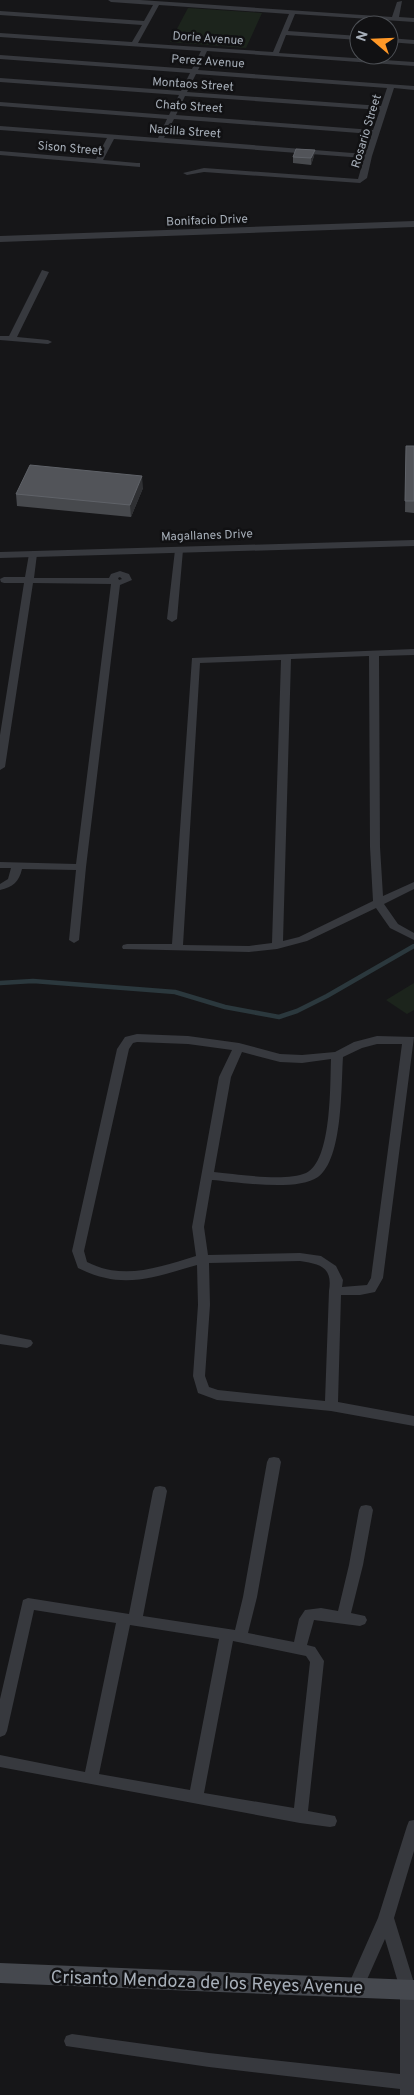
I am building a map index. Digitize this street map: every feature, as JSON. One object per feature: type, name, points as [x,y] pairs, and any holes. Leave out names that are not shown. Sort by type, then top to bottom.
[{"type":"main road","name":"Crisanto Mendoza de los Reyes Avenue","points":[[0,1973],[411,1990]]},
{"type":"street","points":[[111,0],[349,16]]},
{"type":"street","points":[[396,15],[400,2]]},
{"type":"street","points":[[134,45],[157,3]]},
{"type":"street","points":[[275,54],[293,12]]},
{"type":"street","points":[[0,13],[146,23]]},
{"type":"street","points":[[399,19],[414,20]]},
{"type":"street","points":[[283,33],[349,37]]},
{"type":"street","name":"Dorie Avenue","points":[[0,35],[414,64]]},
{"type":"street","points":[[399,41],[414,42]]},
{"type":"street","points":[[160,140],[205,50]]},
{"type":"street","name":"Perez Avenue","points":[[0,57],[414,88]]},
{"type":"street","name":"Montaos Street","points":[[0,80],[384,108]]},
{"type":"street","name":"Rosario Street","points":[[187,173],[204,170],[352,182],[360,181],[363,178],[368,156],[391,86]]},
{"type":"street","name":"Chato Street","points":[[0,104],[376,132]]},
{"type":"street","name":"Nacilla Street","points":[[0,128],[368,156]]},
{"type":"street","points":[[99,161],[112,136]]},
{"type":"street","name":"Sison Street","points":[[0,153],[138,165]]},
{"type":"street","name":"Bonifacio Drive","points":[[0,239],[414,224]]},
{"type":"street","points":[[12,339],[45,272]]},
{"type":"street","points":[[0,338],[48,342]]},
{"type":"street","name":"Magallanes Drive","points":[[0,555],[414,543]]},
{"type":"street","points":[[172,619],[179,550]]},
{"type":"street","points":[[0,767],[33,554]]},
{"type":"street","points":[[4,580],[114,581],[74,940]]},
{"type":"street","points":[[177,948],[195,660],[414,652]]},
{"type":"street","points":[[374,654],[375,847],[378,904],[394,926],[411,935]]},
{"type":"street","points":[[277,946],[286,657]]},
{"type":"street","points":[[0,865],[81,867]]},
{"type":"street","points":[[0,887],[9,885],[14,879],[17,865]]},
{"type":"street","points":[[127,946],[249,949],[277,946],[303,939],[414,885]]},
{"type":"street","points":[[331,1406],[335,1291],[337,1280],[332,1269],[322,1260],[300,1257],[203,1259],[154,1273],[119,1278],[96,1272],[82,1265],[78,1252],[123,1049],[129,1040],[137,1038],[188,1040],[239,1048],[280,1058],[302,1059],[336,1055],[358,1044],[378,1040],[411,1041],[377,1278],[371,1289],[360,1292],[335,1291]]},
{"type":"street","points":[[239,1048],[225,1077],[198,1227],[203,1259],[204,1305],[199,1376],[203,1390],[217,1395],[331,1406],[414,1421]]},
{"type":"street","points":[[206,1175],[298,1180],[312,1176],[322,1167],[327,1154],[334,1113],[336,1055]]},
{"type":"street","points":[[0,1339],[27,1342]]},
{"type":"street","points":[[196,1798],[234,1636],[250,1597],[274,1462]]},
{"type":"street","points":[[91,1779],[160,1491]]},
{"type":"street","points":[[342,1617],[356,1565],[366,1510]]},
{"type":"street","points":[[0,1731],[28,1604],[234,1636],[310,1651],[317,1661],[300,1817]]},
{"type":"street","points":[[299,1649],[306,1619],[310,1614],[360,1620]]},
{"type":"street","points":[[0,1760],[91,1779],[330,1821]]},
{"type":"street","points":[[355,1988],[386,1918],[414,1826]]},
{"type":"street","points":[[72,2040],[410,2086],[411,1990],[386,1918]]},
{"type":"shaded area","points":[[188,8],[262,13],[246,48],[170,42]]},
{"type":"shaded area","points":[[414,983],[414,1010],[407,1014],[386,1000]]},
{"type":"building","points":[[296,149],[315,150],[311,158],[293,157]]},
{"type":"building","points":[[406,446],[414,446],[414,501],[405,501]]},
{"type":"building","points":[[30,465],[142,476],[130,505],[16,494]]},
{"type":"waterway","points":[[0,983],[33,981],[175,992],[225,1007],[279,1017],[297,1011],[327,996],[414,946]]}]
